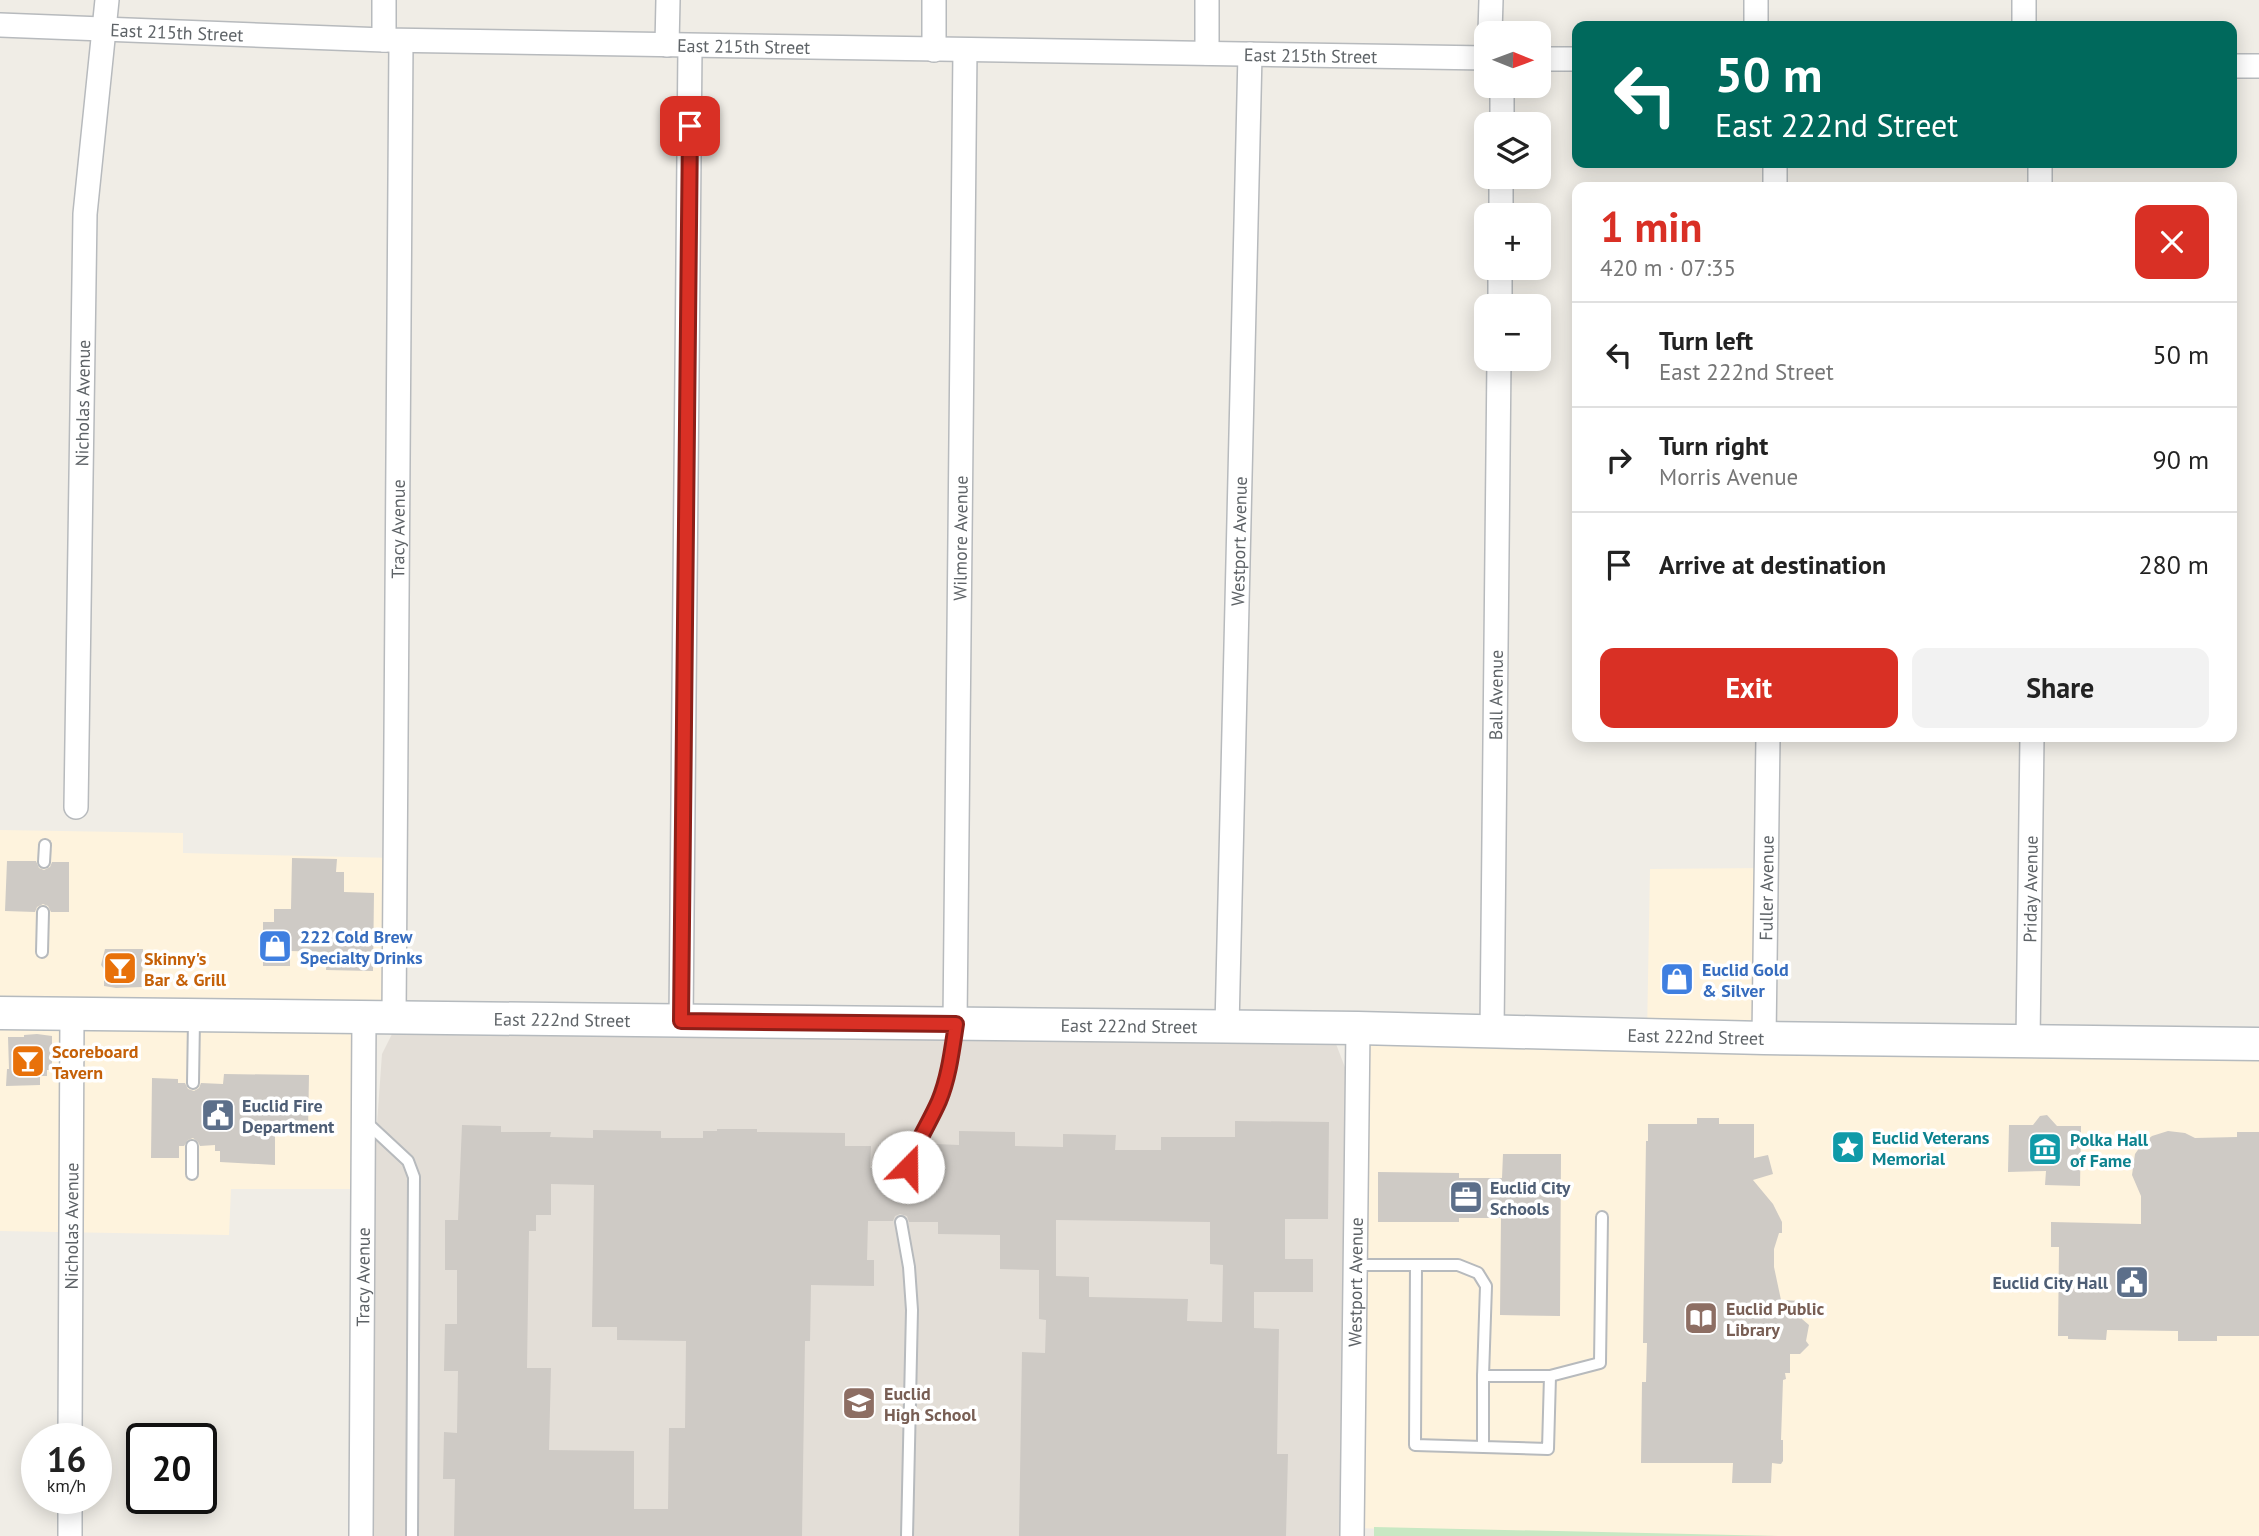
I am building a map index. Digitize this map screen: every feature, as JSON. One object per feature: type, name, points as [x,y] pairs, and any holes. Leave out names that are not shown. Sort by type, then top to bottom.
[{"type":"street","name":"Nicholas Avenue","points":[[76,807],[85,214],[107,0]]},
{"type":"street","name":"Tracy Avenue","points":[[361,1536],[364,1120],[379,1017],[392,41],[384,0]]},
{"type":"street","points":[[668,0],[679,46],[681,1021]]},
{"type":"street","points":[[934,0],[934,50]]},
{"type":"street","points":[[1207,0],[1207,53]]},
{"type":"street","points":[[1490,21],[1491,0]]},
{"type":"street","points":[[1756,0],[1756,21]]},
{"type":"street","points":[[2024,0],[2024,21]]},
{"type":"street","name":"East 215th Street","points":[[0,25],[392,41],[1474,58]]},
{"type":"street","name":"Wilmore Avenue","points":[[956,1024],[965,50]]},
{"type":"street","name":"Westport Avenue","points":[[1227,1027],[1250,54]]},
{"type":"street","points":[[1551,59],[1572,59]]},
{"type":"street","points":[[2237,66],[2259,66]]},
{"type":"street","name":"Ball Avenue","points":[[1492,1031],[1499,371]]},
{"type":"street","name":"Fuller Avenue","points":[[1764,1038],[1768,742]]},
{"type":"street","name":"Priday Avenue","points":[[2028,1041],[2032,742]]},
{"type":"street","name":"East 222nd Street","points":[[0,1013],[1358,1028],[1764,1038],[2259,1044]]},
{"type":"street","name":"Nicholas Avenue","points":[[70,1423],[72,1014]]},
{"type":"street","name":"Westport Avenue","points":[[1352,1536],[1358,1028]]},
{"type":"street","points":[[70,1514],[70,1536]]},
{"type":"lane","points":[[44,862],[45,845]]},
{"type":"lane","points":[[42,952],[43,912]]},
{"type":"lane","points":[[193,1083],[194,1016]]},
{"type":"lane","points":[[908,1167],[940,1099],[952,1054],[956,1024]]},
{"type":"lane","points":[[364,1120],[408,1161],[414,1177],[412,1536]]},
{"type":"lane","points":[[192,1146],[192,1174]]},
{"type":"lane","points":[[1483,1376],[1550,1376],[1600,1363],[1602,1217]]},
{"type":"lane","points":[[901,1222],[909,1267],[912,1311],[907,1536]]},
{"type":"lane","points":[[1356,1265],[1458,1265],[1478,1273],[1483,1280],[1486,1286],[1483,1447]]},
{"type":"lane","points":[[1416,1265],[1415,1445],[1548,1448],[1550,1376]]},
{"type":"shaded area","points":[[0,830],[183,833],[183,853],[395,858],[394,1017],[364,1017],[363,1189],[231,1189],[229,1235],[0,1231]]},
{"type":"shaded area","points":[[1766,868],[1764,1037],[2259,1044],[2259,1536],[1697,1536],[1353,1528],[1358,1028],[1647,1035],[1650,869]]},
{"type":"shaded area","name":"Euclid High School","points":[[394,1030],[1222,1039],[1336,1044],[1346,1070],[1343,1536],[372,1536],[375,1151],[382,1054]]},
{"type":"green space","points":[[1374,1527],[1779,1536],[1374,1536]]},
{"type":"building","points":[[292,858],[337,859],[336,872],[344,872],[344,892],[374,893],[373,971],[326,970],[327,952],[290,951],[290,966],[263,966],[263,922],[274,922],[274,909],[291,909]]},
{"type":"building","points":[[7,861],[36,861],[39,868],[44,870],[50,867],[52,862],[69,862],[69,912],[51,912],[48,906],[43,904],[37,907],[35,912],[5,911]]},
{"type":"building","points":[[105,949],[143,949],[142,987],[104,986],[104,969],[101,965]]},
{"type":"building","points":[[37,1034],[52,1036],[52,1070],[47,1070],[47,1076],[40,1076],[40,1085],[6,1086],[9,1069],[8,1037]]},
{"type":"building","points":[[224,1074],[309,1075],[308,1133],[275,1132],[275,1165],[220,1162],[220,1151],[215,1151],[215,1145],[200,1146],[193,1138],[184,1146],[179,1146],[179,1158],[151,1158],[152,1078],[178,1079],[178,1083],[185,1083],[188,1089],[194,1091],[201,1083],[223,1084]]},
{"type":"building","name":"Polka Hall of Fame","points":[[2047,1115],[2057,1126],[2081,1126],[2080,1186],[2045,1185],[2046,1171],[2008,1172],[2009,1125],[2033,1125],[2040,1116]]},
{"type":"building","points":[[1697,1118],[1719,1118],[1719,1124],[1754,1124],[1754,1158],[1768,1155],[1773,1174],[1753,1180],[1773,1204],[1782,1222],[1782,1233],[1779,1233],[1774,1249],[1774,1267],[1781,1300],[1802,1301],[1802,1319],[1809,1325],[1806,1341],[1809,1345],[1800,1354],[1790,1354],[1790,1373],[1785,1373],[1786,1379],[1783,1380],[1783,1461],[1781,1464],[1772,1463],[1771,1483],[1732,1483],[1733,1463],[1641,1463],[1642,1382],[1646,1382],[1647,1343],[1643,1343],[1648,1124],[1697,1124]]},
{"type":"building","points":[[1235,1121],[1329,1122],[1328,1219],[1285,1219],[1285,1259],[1313,1259],[1313,1292],[1254,1292],[1254,1328],[1279,1329],[1277,1454],[1288,1454],[1286,1536],[1019,1536],[1022,1352],[1045,1353],[1046,1320],[1039,1319],[1039,1270],[1000,1269],[1000,1235],[938,1234],[938,1222],[909,1222],[907,1216],[900,1214],[895,1216],[893,1221],[868,1221],[867,1260],[874,1260],[874,1286],[811,1285],[810,1341],[805,1341],[802,1536],[454,1536],[455,1479],[443,1479],[444,1432],[457,1433],[458,1371],[444,1371],[445,1324],[457,1324],[457,1270],[445,1270],[445,1220],[458,1220],[462,1125],[501,1126],[501,1132],[551,1132],[550,1137],[593,1138],[593,1130],[661,1131],[661,1138],[703,1138],[703,1131],[717,1129],[845,1133],[845,1146],[871,1146],[870,1168],[900,1168],[903,1173],[909,1175],[916,1169],[935,1169],[936,1144],[959,1145],[959,1131],[1015,1132],[1015,1146],[1063,1147],[1063,1134],[1116,1135],[1115,1150],[1161,1150],[1161,1137],[1235,1137]],"holes":[[[551,1184],[594,1185],[592,1327],[617,1327],[617,1340],[686,1341],[685,1428],[669,1428],[668,1509],[634,1509],[634,1451],[549,1450],[551,1368],[527,1368],[529,1231],[536,1231],[536,1215],[551,1215]],[[1056,1220],[1210,1222],[1210,1264],[1223,1265],[1222,1322],[1187,1321],[1188,1299],[1089,1297],[1089,1277],[1056,1276]]]},
{"type":"building","points":[[2168,1131],[2185,1133],[2195,1138],[2237,1137],[2237,1132],[2259,1132],[2259,1336],[2217,1336],[2217,1341],[2178,1341],[2178,1331],[2107,1330],[2106,1340],[2068,1339],[2068,1336],[2058,1336],[2059,1247],[2051,1247],[2051,1222],[2141,1224],[2141,1196],[2132,1175],[2135,1154],[2152,1136]]},
{"type":"building","points":[[1503,1154],[1561,1154],[1560,1316],[1500,1315],[1501,1218],[1459,1218],[1459,1222],[1378,1222],[1378,1172],[1459,1173],[1459,1178],[1502,1178]]},
{"type":"place","name":"222 Cold Brew Specialty Drinks","points":[[275,946]]},
{"type":"place","name":"Skinny's Bar & Grill","points":[[120,968]]},
{"type":"place","name":"Euclid Gold & Silver","points":[[1677,979]]},
{"type":"place","name":"Scoreboard Tavern","points":[[28,1061]]},
{"type":"place","name":"Euclid Fire Department","points":[[218,1115]]},
{"type":"place","name":"Euclid Veterans Memorial","points":[[1848,1147]]},
{"type":"place","name":"Polka Hall of Fame","points":[[2045,1149]]},
{"type":"place","name":"Euclid City Schools","points":[[1466,1197]]},
{"type":"place","name":"Euclid City Hall","points":[[2132,1282]]},
{"type":"place","name":"Euclid Public Library","points":[[1701,1318]]},
{"type":"place","name":"Euclid High School","points":[[859,1403]]},
{"type":"route","points":[[690,126],[681,1021],[956,1024],[952,1054],[940,1099],[908,1167]]}]
